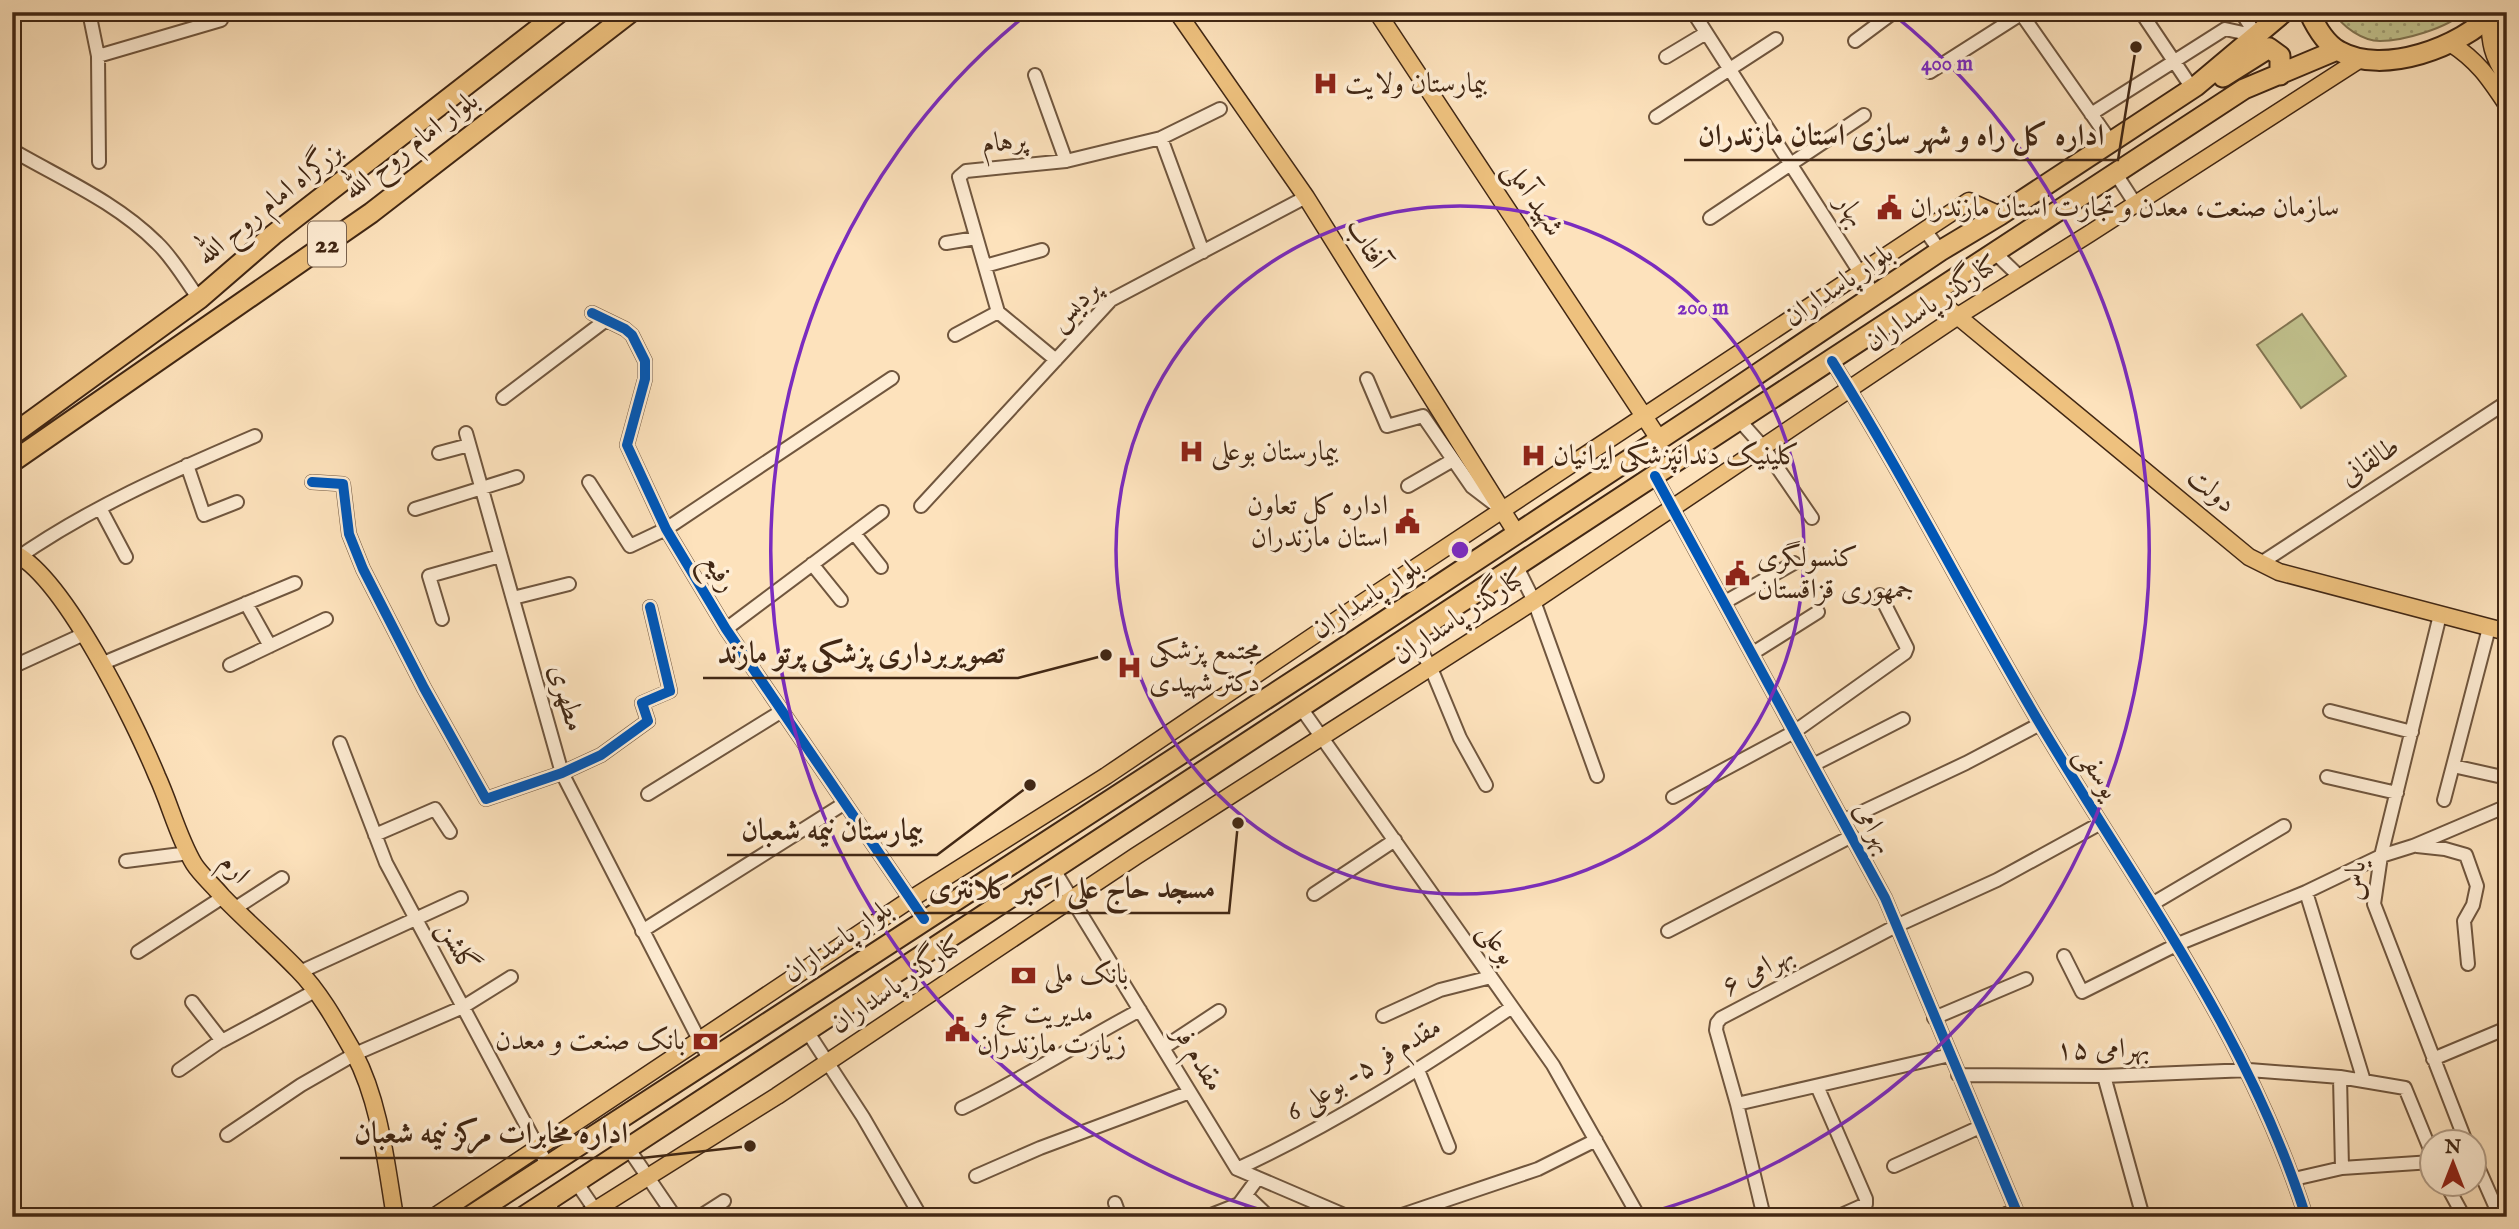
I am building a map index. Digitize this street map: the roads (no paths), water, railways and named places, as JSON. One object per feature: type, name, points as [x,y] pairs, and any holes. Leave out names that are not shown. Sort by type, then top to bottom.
[{"type":"highway","name":"بزرگراه امام روح الله","points":[[12,435],[199,299],[273,234],[561,12]]},
{"type":"highway","name":"بلوار امام روح الله","points":[[12,462],[371,213],[631,12]]},
{"type":"highway","name":"بلوار پاسداران","points":[[469,1217],[543,1158],[710,1061],[1517,534],[1940,251],[2000,215],[2194,87],[2284,12]]},
{"type":"highway","points":[[2309,12],[2316,26],[2337,50],[2369,60],[2400,59],[2450,43],[2492,15]]},
{"type":"highway","points":[[2194,87],[2217,80],[2270,48],[2280,55],[2280,75]]},
{"type":"highway","name":"بلوار پاسداران","points":[[523,1217],[551,1209],[576,1182],[2244,89],[2337,50]]},
{"type":"main road","name":"آفتاب","points":[[1185,12],[1181,16],[1306,197],[1517,534]]},
{"type":"main road","name":"شهید آملی","points":[[1377,12],[1660,439]]},
{"type":"main road","points":[[2492,15],[2490,39],[2495,60],[2507,78]]},
{"type":"main road","points":[[2450,43],[2482,68],[2507,105]]},
{"type":"main road","name":"کنارگذر پاسداران","points":[[593,1214],[1072,899],[1534,601],[1958,316],[2136,205],[2362,58]]},
{"type":"main road","name":"کنارگذر پاسداران","points":[[434,1217],[543,1158],[698,1039],[911,899],[1106,776],[1969,201],[2000,215]]},
{"type":"main road","name":"دولت","points":[[1932,295],[2249,557],[2279,572],[2507,632]]},
{"type":"main road","name":"ارم","points":[[14,555],[45,578],[84,634],[156,773],[195,865],[229,903],[300,972],[355,1054],[369,1089],[381,1137],[395,1217]]},
{"type":"street","points":[[89,12],[98,55],[99,162]]},
{"type":"street","name":"بهار","points":[[1693,12],[1875,296]]},
{"type":"street","points":[[1855,41],[1894,12]]},
{"type":"street","points":[[2141,12],[2194,87]]},
{"type":"street","points":[[2241,12],[2257,36]]},
{"type":"street","points":[[1930,72],[2021,13],[2111,142]]},
{"type":"street","points":[[98,55],[221,20]]},
{"type":"street","points":[[2091,114],[2225,29],[2257,36]]},
{"type":"street","points":[[1666,57],[1706,33]]},
{"type":"street","points":[[1656,117],[1776,39]]},
{"type":"street","points":[[1035,75],[1066,161]]},
{"type":"street","name":"پرهام","points":[[998,312],[959,177],[966,172],[1066,161],[1161,138],[1220,109]]},
{"type":"street","points":[[1710,218],[1864,115]]},
{"type":"street","points":[[1161,138],[1203,252]]},
{"type":"street","points":[[12,150],[89,192],[127,217],[159,244],[199,299]]},
{"type":"street","points":[[2116,174],[2136,205]]},
{"type":"street","name":"پردیس","points":[[921,506],[1111,300],[1306,197]]},
{"type":"street","points":[[1925,230],[1940,251]]},
{"type":"street","points":[[946,243],[976,238]]},
{"type":"street","points":[[985,266],[1042,250]]},
{"type":"street","points":[[1996,253],[2020,277]]},
{"type":"street","points":[[954,335],[998,312],[1056,360]]},
{"type":"street","name":"رفیع","points":[[592,313],[632,335],[645,361],[645,379],[627,445],[666,530],[726,629],[924,919]]},
{"type":"street","points":[[503,398],[606,320]]},
{"type":"street","name":"یوسفی","points":[[1832,361],[2040,724],[2178,944],[2249,1070],[2294,1179],[2306,1217]]},
{"type":"street","points":[[589,482],[630,545],[666,530],[892,378]]},
{"type":"street","points":[[1367,379],[1387,426],[1423,416],[1472,487],[1502,510]]},
{"type":"street","name":"طالقانی","points":[[2261,563],[2507,402]]},
{"type":"street","points":[[1740,421],[1764,448],[1812,518]]},
{"type":"street","points":[[14,555],[132,490],[255,436]]},
{"type":"street","name":"مطهری","points":[[439,453],[468,439],[562,773],[710,1061]]},
{"type":"street","points":[[1408,486],[1453,460]]},
{"type":"street","points":[[187,465],[204,515],[237,502]]},
{"type":"street","name":"بهرامی","points":[[1655,476],[1885,898],[2017,1213]]},
{"type":"street","points":[[415,509],[517,477]]},
{"type":"street","points":[[312,482],[343,484],[349,534],[363,569],[424,688],[486,799],[562,773],[601,755],[648,720],[642,703],[670,691],[650,607]]},
{"type":"street","points":[[100,508],[127,557]]},
{"type":"street","points":[[726,629],[882,512]]},
{"type":"street","points":[[854,533],[881,567]]},
{"type":"street","points":[[442,619],[429,576],[500,556]]},
{"type":"street","points":[[1725,602],[1794,563]]},
{"type":"street","points":[[812,564],[841,600]]},
{"type":"street","points":[[1517,566],[1534,601],[1597,776]]},
{"type":"street","points":[[101,664],[295,583]]},
{"type":"street","points":[[513,598],[569,584]]},
{"type":"street","points":[[1673,797],[1794,732],[1907,652],[1880,595]]},
{"type":"street","points":[[246,603],[270,646]]},
{"type":"street","points":[[1753,653],[1818,612]]},
{"type":"street","name":"یاس","points":[[2440,615],[2381,856],[2374,904],[2460,1128]]},
{"type":"street","points":[[230,665],[326,619]]},
{"type":"street","points":[[2444,800],[2489,628]]},
{"type":"street","points":[[12,667],[84,634]]},
{"type":"street","points":[[1412,635],[1431,668],[1460,738],[1486,785]]},
{"type":"street","name":"بوعلی","points":[[1301,708],[1553,1065],[1639,1217]]},
{"type":"street","points":[[2330,710],[2412,732]]},
{"type":"street","points":[[648,794],[782,711]]},
{"type":"street","points":[[1812,765],[1903,719]]},
{"type":"street","points":[[1843,821],[2040,724]]},
{"type":"street","name":"گلشن","points":[[340,743],[386,863],[543,1158]]},
{"type":"street","points":[[2453,766],[2498,776]]},
{"type":"street","points":[[2326,777],[2397,793]]},
{"type":"street","points":[[642,931],[845,803]]},
{"type":"street","points":[[2064,956],[2082,992],[2178,944],[2306,892],[2381,856],[2413,846],[2507,806]]},
{"type":"street","points":[[375,835],[435,808],[450,832]]},
{"type":"street","name":"بهرامی ۶","points":[[1764,1217],[1716,1030],[1721,1018],[1896,926],[1997,880],[2101,823]]},
{"type":"street","points":[[2152,904],[2284,826]]},
{"type":"street","points":[[1668,931],[1852,836]]},
{"type":"street","points":[[1314,894],[1395,840]]},
{"type":"street","points":[[2413,846],[2445,849],[2466,855],[2477,886],[2473,905],[2464,921],[2468,964]]},
{"type":"street","points":[[125,861],[189,853]]},
{"type":"street","name":"مقدم فر","points":[[1054,870],[1237,1169]]},
{"type":"street","points":[[138,952],[282,877]]},
{"type":"street","points":[[2306,892],[2364,1081]]},
{"type":"street","points":[[300,972],[461,898]]},
{"type":"street","points":[[227,1135],[301,1085],[355,1054],[463,1007],[511,977]]},
{"type":"street","points":[[1383,1016],[1440,990],[1491,977]]},
{"type":"street","points":[[1934,1018],[2026,979]]},
{"type":"street","points":[[179,1070],[222,1041],[315,991]]},
{"type":"street","points":[[192,1002],[222,1041]]},
{"type":"street","name":"مقدم فر ۵- بوعلی 6","points":[[1237,1169],[1270,1154],[1418,1070],[1512,1007]]},
{"type":"street","points":[[962,1108],[1005,1087],[1081,1041],[1140,1010]]},
{"type":"street","points":[[1163,1048],[1219,1012]]},
{"type":"street","points":[[2433,1059],[2507,1028]]},
{"type":"street","points":[[807,1031],[863,1118],[921,1217]]},
{"type":"street","points":[[1737,1104],[1950,1055]]},
{"type":"street","points":[[1418,1070],[1449,1147]]},
{"type":"street","name":"بهرامی ۱۵","points":[[1958,1075],[2104,1076],[2249,1070],[2340,1077],[2405,1088],[2421,1128]]},
{"type":"street","points":[[2104,1076],[2143,1217]]},
{"type":"street","points":[[2340,1077],[2342,1168]]},
{"type":"street","points":[[1817,1086],[1866,1199],[1866,1204],[1839,1216]]},
{"type":"street","points":[[976,1175],[1040,1148],[1190,1093]]},
{"type":"street","points":[[1894,1166],[1980,1127]]},
{"type":"street","points":[[1396,1217],[1538,1169],[1596,1140]]},
{"type":"street","points":[[628,1148],[675,1217]]},
{"type":"street","points":[[2294,1179],[2342,1168],[2418,1163]]},
{"type":"street","points":[[1237,1169],[1349,1217]]},
{"type":"street","points":[[1206,1217],[1229,1213],[1258,1178]]},
{"type":"street","points":[[576,1182],[593,1214]]},
{"type":"street","points":[[2488,1191],[2500,1217]]},
{"type":"street","points":[[1246,1195],[1269,1217]]},
{"type":"street","points":[[2454,1198],[2464,1217]]},
{"type":"street","points":[[699,1217],[723,1201]]},
{"type":"street","points":[[1115,1203],[1120,1217]]},
{"type":"street","points":[[2001,1217],[2017,1213]]},
{"type":"place","name":"اداره کل راه و شهر سازی استان مازندران","points":[[2136,47]]},
{"type":"place","name":"بیمارستان ولایت","points":[[1325,84]]},
{"type":"place","name":"سازمان صنعت، معدن و تجارت استان مازندران","points":[[1890,208]]},
{"type":"place","name":"بیمارستان بوعلی","points":[[1191,452]]},
{"type":"place","name":"کلینیک دندانپزشکی ایرانیان","points":[[1533,456]]},
{"type":"place","name":"اداره کل تعاون استان مازندران","points":[[1408,522]]},
{"type":"place","name":"کنسولگری جمهوری قزاقستان","points":[[1737,574]]},
{"type":"place","name":"تصویربرداری پزشکی پرتو مازند","points":[[1106,655]]},
{"type":"place","name":"مجتمع پزشکی دکتر شهیدی","points":[[1129,667]]},
{"type":"place","name":"بیمارستان نیمه شعبان","points":[[1030,785]]},
{"type":"place","name":"مسجد حاج علی اکبر کلانتری","points":[[1238,823]]},
{"type":"place","name":"بانک ملی","points":[[1024,975]]},
{"type":"place","name":"مدیریت حج و زیارت مازندران","points":[[957,1029]]},
{"type":"place","name":"بانک صنعت و معدن","points":[[705,1041]]},
{"type":"place","name":"اداره مخابرات مرکز نیمه شعبان","points":[[750,1146]]}]
